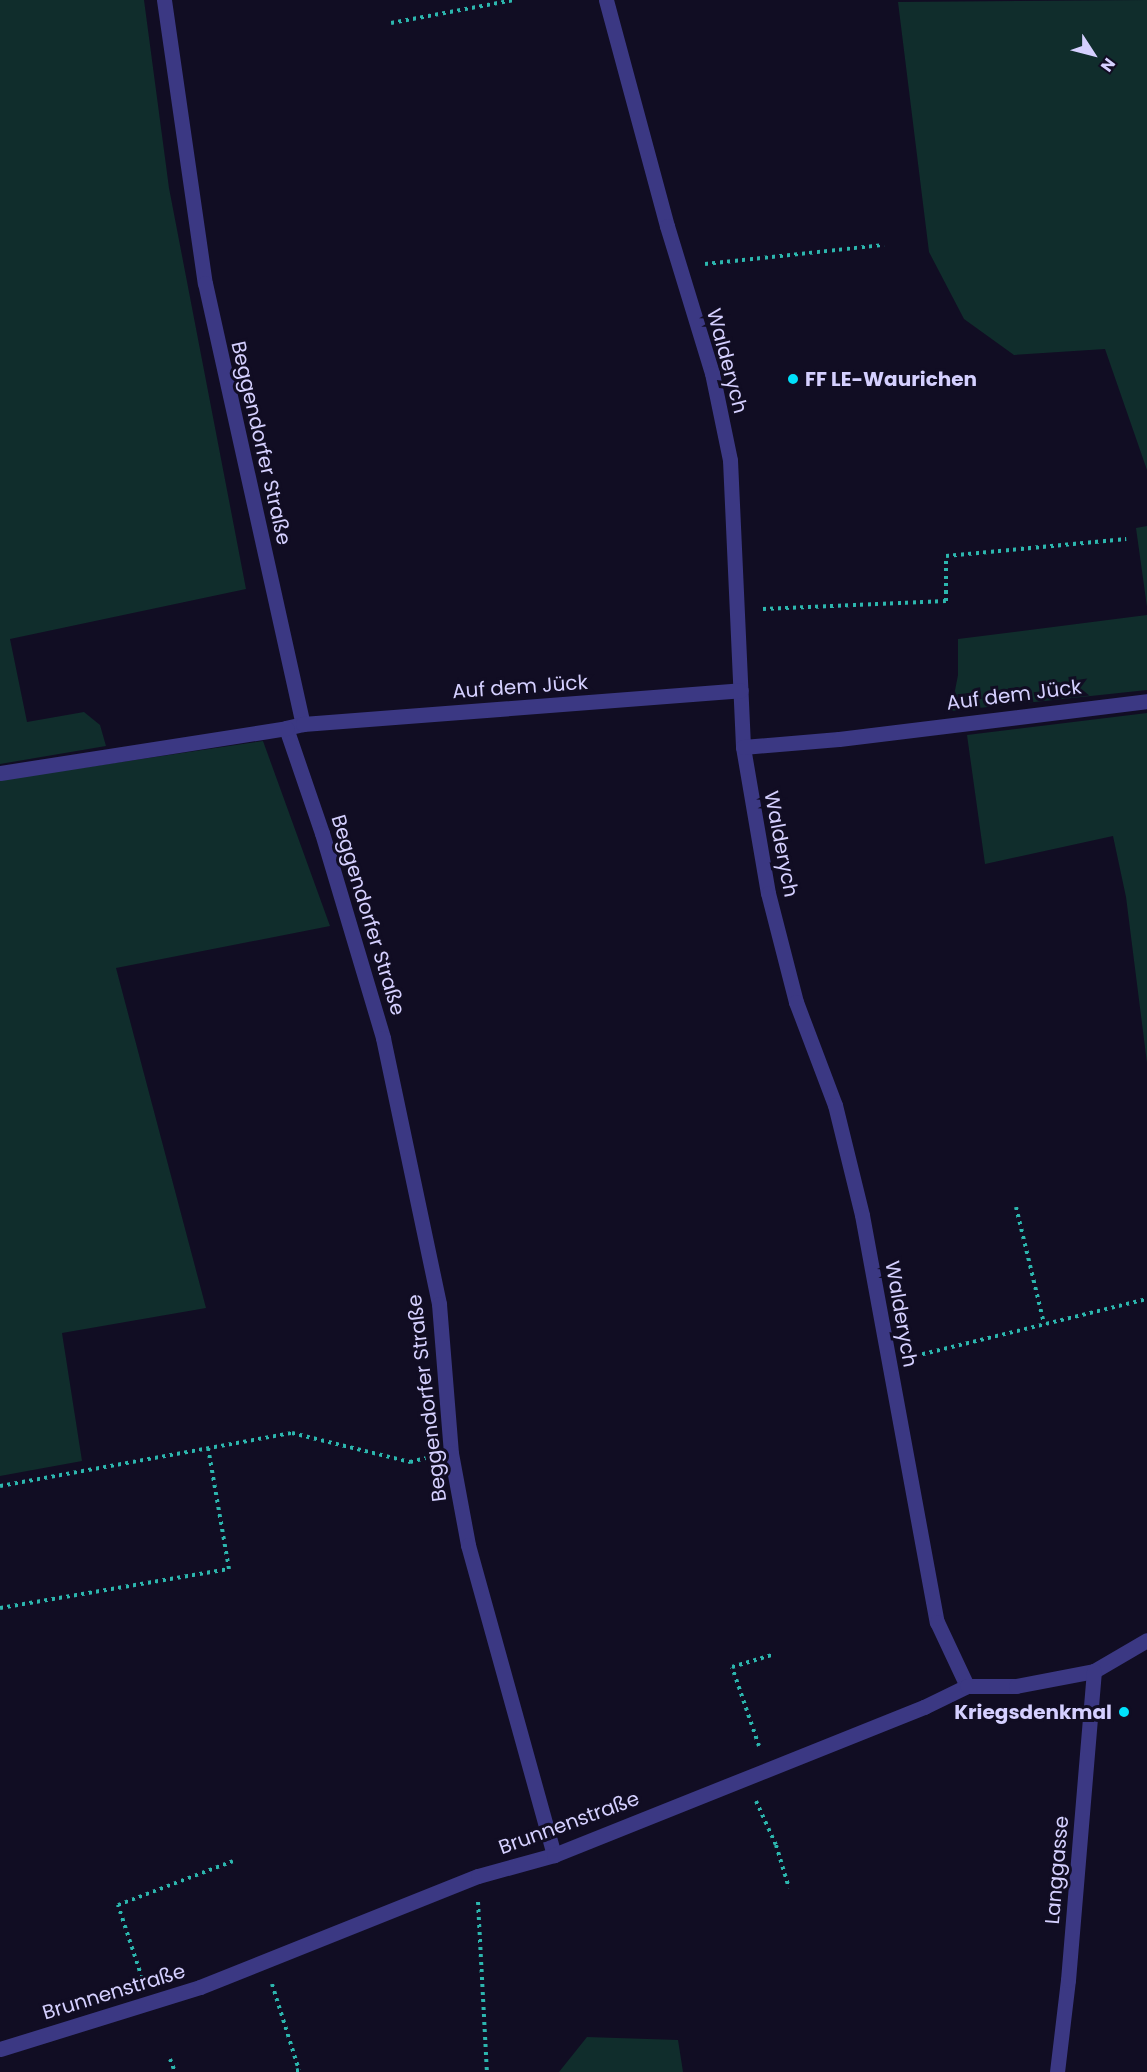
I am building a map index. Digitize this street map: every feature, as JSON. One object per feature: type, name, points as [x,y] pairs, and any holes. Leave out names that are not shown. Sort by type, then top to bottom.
[{"type":"street","name":"Beggendorfer Straße","points":[[164,0],[205,283],[303,724]]},
{"type":"street","name":"Walderych","points":[[606,0],[679,266],[712,373],[730,460],[744,747],[768,893],[796,1002],[835,1105],[862,1215],[937,1622],[967,1686]]},
{"type":"street","name":"Auf dem Jück","points":[[303,724],[741,690]]},
{"type":"street","name":"Auf dem Jück","points":[[744,747],[839,739],[1147,701]]},
{"type":"street","points":[[0,773],[303,724]]},
{"type":"street","name":"Beggendorfer Straße","points":[[286,728],[322,833],[383,1038],[440,1304],[452,1453],[468,1545],[554,1855]]},
{"type":"street","name":"Brunnenstraße","points":[[0,2049],[150,2002],[265,1961],[478,1876],[554,1855],[924,1707],[967,1686],[1016,1686],[1094,1671],[1147,1640]]},
{"type":"street","name":"Langgasse","points":[[1057,2072],[1068,1980],[1094,1671]]},
{"type":"path","points":[[391,23],[514,0]]},
{"type":"path","points":[[679,266],[884,245]]},
{"type":"path","points":[[738,610],[946,601],[945,556],[1126,539]]},
{"type":"path","points":[[1016,1207],[1044,1324]]},
{"type":"path","points":[[888,1363],[1147,1299]]},
{"type":"path","points":[[0,1486],[292,1433],[410,1462],[452,1453]]},
{"type":"path","points":[[0,1608],[229,1569],[208,1448]]},
{"type":"path","points":[[767,1770],[732,1667],[772,1655]]},
{"type":"path","points":[[745,1779],[776,1845],[789,1888]]},
{"type":"path","points":[[150,2002],[118,1905],[233,1861]]},
{"type":"path","points":[[478,1876],[487,2072]]},
{"type":"path","points":[[265,1961],[299,2070],[292,2072]]},
{"type":"path","points":[[171,2059],[175,2072]]},
{"type":"green space","points":[[0,0],[144,0],[169,188],[246,589],[10,639],[27,722],[84,712],[100,725],[106,746],[0,764]]},
{"type":"green space","points":[[1147,0],[1147,470],[1105,349],[1014,355],[964,319],[929,252],[898,2]]},
{"type":"green space","points":[[1147,526],[1147,607],[1136,528]]},
{"type":"green space","points":[[1147,615],[1147,690],[951,711],[958,675],[958,639]]},
{"type":"green space","points":[[1147,713],[1147,1063],[1126,897],[1113,836],[985,864],[967,735]]},
{"type":"green space","points":[[263,741],[330,926],[116,968],[206,1308],[62,1333],[82,1461],[0,1476],[0,780]]},
{"type":"green space","points":[[587,2037],[678,2040],[683,2072],[559,2072]]},
{"type":"place","name":"FF LE-Waurichen","points":[[793,379]]},
{"type":"place","name":"Kriegsdenkmal","points":[[1124,1712]]}]
